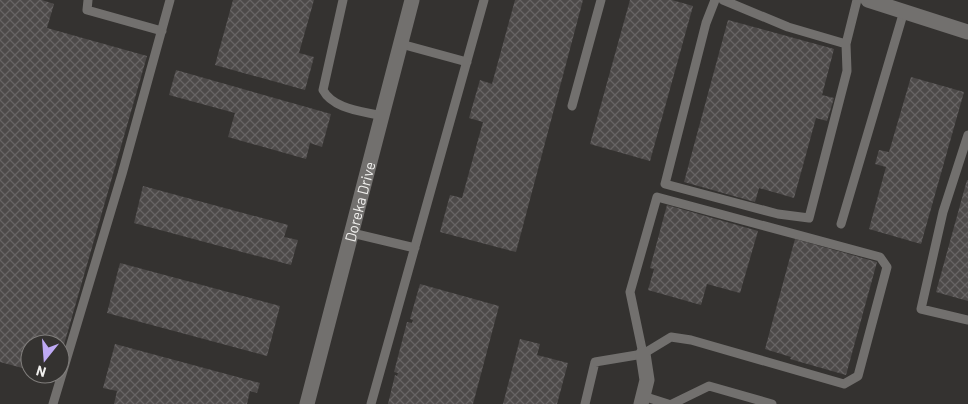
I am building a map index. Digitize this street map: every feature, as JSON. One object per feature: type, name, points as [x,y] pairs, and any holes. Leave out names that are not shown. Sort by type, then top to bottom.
[{"type":"street","name":"Doreka Drive","points":[[308,404],[412,0]]},
{"type":"street","points":[[869,0],[968,32]]},
{"type":"street","points":[[642,354],[647,380],[642,400]]},
{"type":"lane","points":[[88,0],[87,10],[162,31]]},
{"type":"lane","points":[[53,404],[122,174],[170,0]]},
{"type":"lane","points":[[343,0],[323,90],[327,98],[335,104],[382,116]]},
{"type":"lane","points":[[371,404],[484,0]]},
{"type":"lane","points":[[572,106],[601,0]]},
{"type":"lane","points":[[715,0],[706,23],[665,184],[778,214],[809,218],[847,71],[846,44],[857,0]]},
{"type":"lane","points":[[723,0],[788,27],[846,44]]},
{"type":"lane","points":[[841,224],[904,11]]},
{"type":"lane","points":[[401,44],[467,62]]},
{"type":"lane","points":[[968,135],[943,212],[921,309],[968,320]]},
{"type":"lane","points":[[585,404],[595,362],[642,354],[671,337],[691,340],[844,384],[858,376],[887,266],[880,257],[657,197],[630,292],[642,354]]},
{"type":"lane","points":[[352,233],[415,248]]},
{"type":"lane","points":[[642,400],[670,404],[709,386],[772,404]]},
{"type":"building","points":[[0,0],[42,0],[54,4],[47,28],[147,56],[67,334],[20,334],[20,367],[0,362]]},
{"type":"building","points":[[233,0],[314,0],[299,53],[314,57],[305,90],[215,65]]},
{"type":"building","points":[[515,0],[583,0],[516,252],[440,232],[450,195],[462,198],[483,122],[469,118],[480,80],[492,84]]},
{"type":"building","points":[[630,0],[672,0],[693,6],[650,161],[590,144]]},
{"type":"building","points":[[728,20],[834,49],[822,95],[834,98],[827,121],[816,118],[794,198],[759,188],[755,202],[684,182]]},
{"type":"building","points":[[176,70],[331,114],[322,147],[310,143],[306,159],[228,137],[235,113],[169,95]]},
{"type":"building","points":[[911,77],[964,92],[921,244],[869,229],[886,167],[875,164],[879,150],[889,152]]},
{"type":"building","points":[[968,180],[968,301],[936,292]]},
{"type":"building","points":[[143,186],[288,225],[284,237],[298,240],[291,265],[134,223]]},
{"type":"building","points":[[667,205],[758,231],[740,293],[707,284],[701,305],[648,290],[654,269],[650,268]]},
{"type":"building","points":[[795,239],[877,262],[846,375],[790,359],[791,357],[765,349]]},
{"type":"building","points":[[120,263],[280,306],[267,356],[107,313]]},
{"type":"building","points":[[420,284],[499,306],[473,404],[388,404],[395,375],[397,376],[398,373],[394,372],[407,322],[412,323],[413,320],[410,319]]},
{"type":"building","points":[[520,339],[540,344],[537,355],[568,363],[557,404],[503,404]]},
{"type":"building","points":[[115,344],[260,383],[257,393],[250,391],[247,404],[114,404],[117,391],[103,388]]}]
